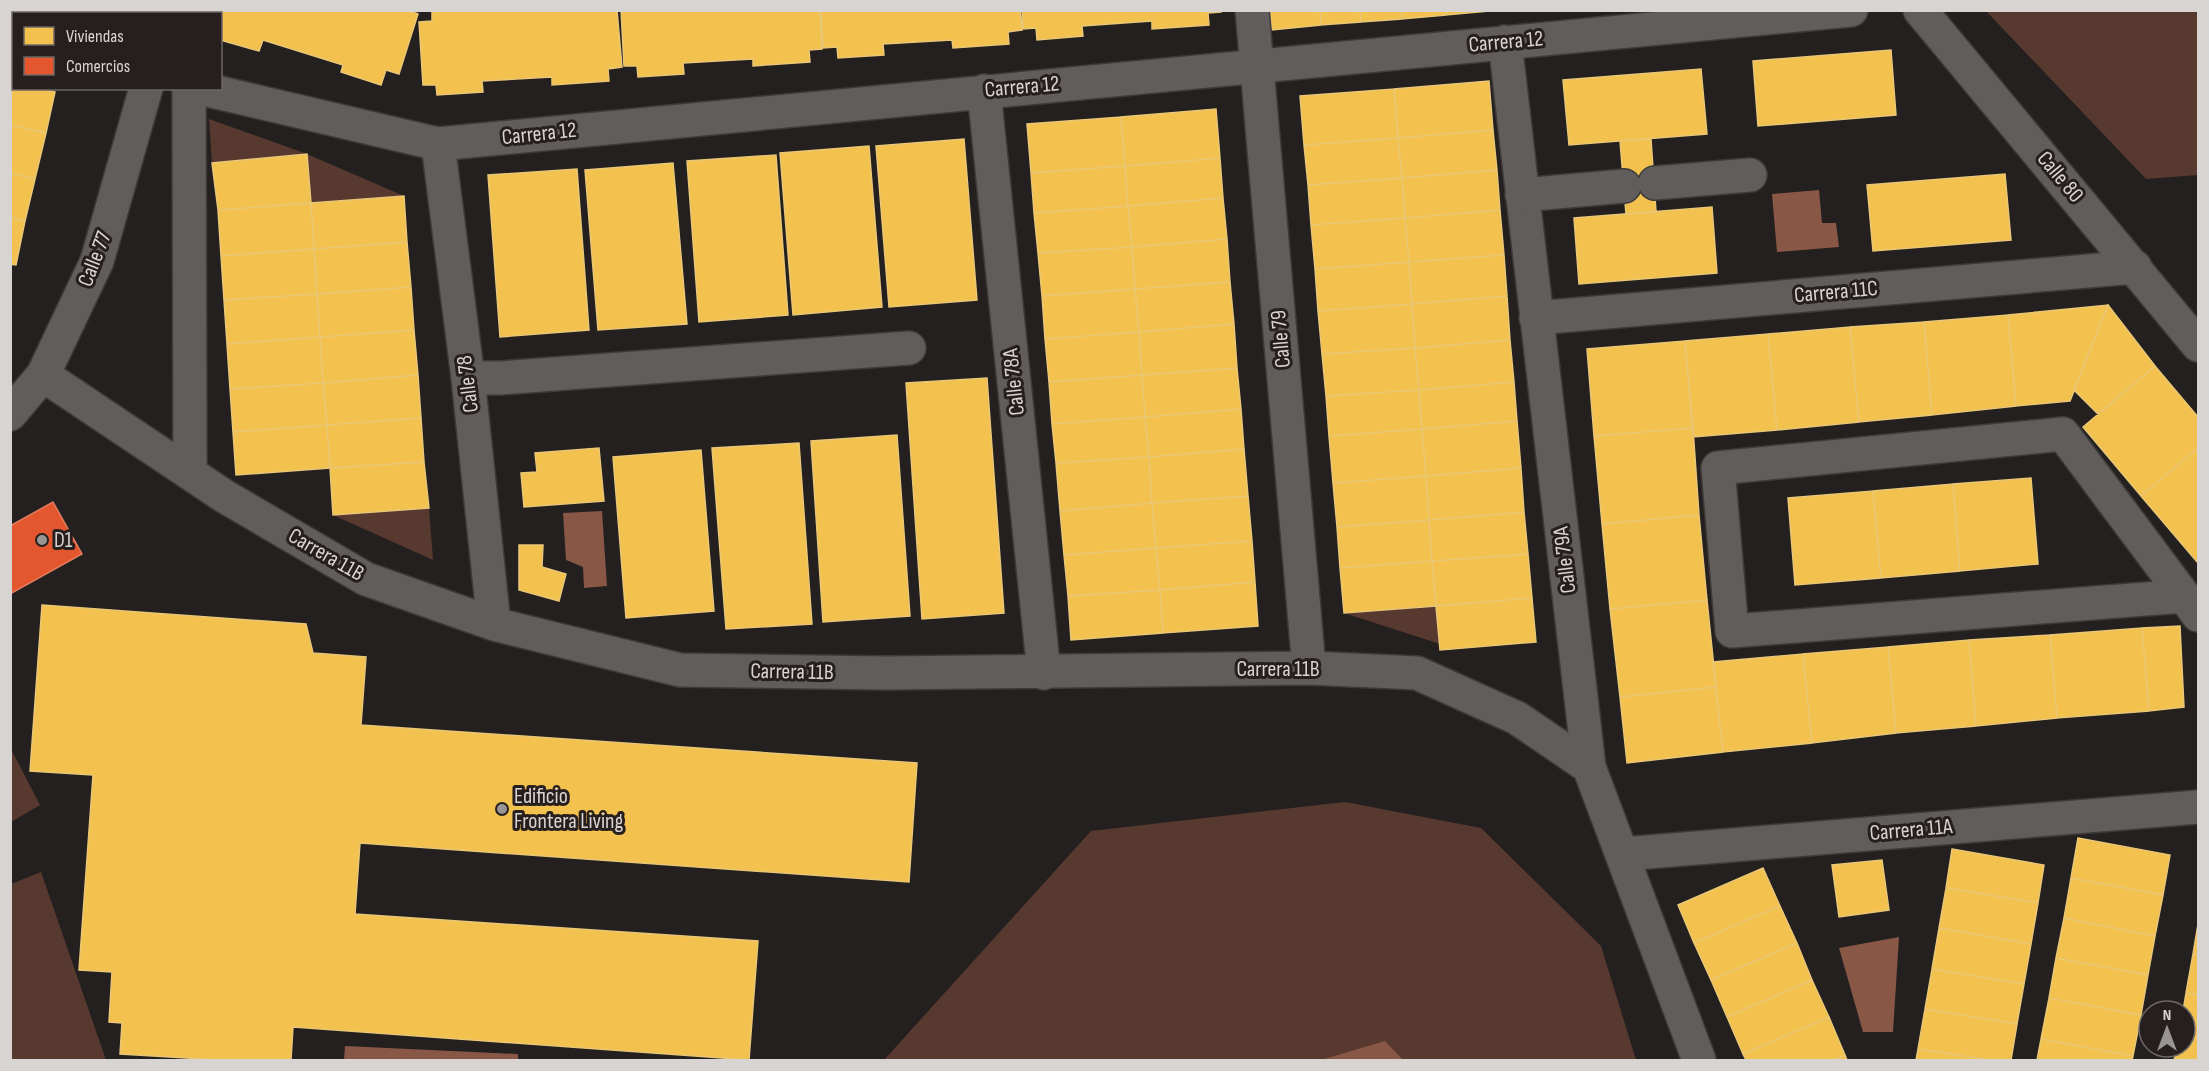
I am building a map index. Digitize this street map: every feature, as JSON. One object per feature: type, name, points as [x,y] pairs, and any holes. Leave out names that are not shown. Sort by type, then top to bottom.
[{"type":"street","name":"Calle 79","points":[[1252,10],[1309,668]]},
{"type":"street","name":"Carrera 12","points":[[208,90],[438,144],[1851,10]]},
{"type":"street","name":"Calle 80","points":[[1920,10],[2199,345]]},
{"type":"street","name":"Calle 79A","points":[[1505,42],[1589,767],[1699,1060]]},
{"type":"street","name":"Calle 77","points":[[12,408],[43,375],[97,261],[145,90]]},
{"type":"street","points":[[189,90],[190,473]]},
{"type":"street","name":"Calle 78A","points":[[984,91],[1044,673]]},
{"type":"street","name":"Calle 78","points":[[438,144],[468,378],[494,624]]},
{"type":"street","points":[[1522,195],[1750,175]]},
{"type":"street","name":"Carrera 11C","points":[[1536,318],[2135,267]]},
{"type":"street","points":[[468,378],[500,378],[909,348]]},
{"type":"street","name":"Carrera 11B","points":[[43,375],[224,496],[366,579],[494,624],[680,670],[1044,673],[1309,668],[1417,673],[1517,718],[1589,767]]},
{"type":"street","points":[[2063,434],[2192,605],[1732,631],[1718,468],[2063,434]]},
{"type":"street","name":"Carrera 11A","points":[[1623,854],[2199,807]]},
{"type":"shaded area","points":[[1986,11],[2198,11],[2198,175],[2146,179]]},
{"type":"shaded area","points":[[209,119],[307,154],[212,163]]},
{"type":"shaded area","points":[[307,154],[404,196],[311,203]]},
{"type":"shaded area","points":[[1819,190],[1822,223],[1836,223],[1839,247],[1777,252],[1772,194]]},
{"type":"shaded area","points":[[429,508],[433,560],[333,515]]},
{"type":"shaded area","points":[[602,511],[607,586],[584,588],[583,567],[566,560],[563,513]]},
{"type":"shaded area","points":[[1436,606],[1440,644],[1344,613]]},
{"type":"shaded area","points":[[11,749],[40,805],[10,822]]},
{"type":"shaded area","points":[[1345,802],[1481,828],[1601,946],[1636,1060],[884,1060],[1091,831]]},
{"type":"shaded area","points":[[41,872],[106,1060],[11,1060],[11,884]]},
{"type":"shaded area","points":[[1899,937],[1893,1032],[1863,1032],[1839,948]]},
{"type":"shaded area","points":[[1385,1041],[1403,1060],[1321,1060]]},
{"type":"shaded area","points":[[345,1046],[518,1054],[518,1060],[344,1060]]},
{"type":"building: Viviendas","points":[[10,10],[73,10],[72,12],[12,12],[12,34],[10,34]]},
{"type":"building: Viviendas","points":[[211,10],[407,10],[418,14],[399,74],[386,70],[381,85],[341,72],[343,65],[263,40],[259,51],[222,41],[222,12],[210,12]]},
{"type":"building: Viviendas","points":[[432,10],[617,10],[622,67],[608,69],[609,81],[552,85],[552,77],[482,81],[483,92],[437,95],[436,85],[423,85],[419,22],[432,21]]},
{"type":"building: Viviendas","points":[[621,10],[820,10],[822,49],[809,50],[810,62],[753,66],[753,59],[683,63],[684,74],[638,77],[637,66],[624,66]]},
{"type":"building: Viviendas","points":[[821,10],[1020,10],[1022,30],[1008,32],[1009,44],[953,48],[952,40],[883,44],[884,55],[838,58],[837,47],[823,48]]},
{"type":"building: Viviendas","points":[[1022,10],[1221,10],[1221,12],[1208,13],[1209,25],[1152,29],[1152,21],[1082,26],[1083,36],[1037,40],[1036,28],[1023,29]]},
{"type":"building: Viviendas","points":[[1270,10],[1320,10],[1321,25],[1272,30]]},
{"type":"building: Viviendas","points":[[1320,10],[1360,10],[1361,22],[1321,25]]},
{"type":"building: Viviendas","points":[[1360,10],[1402,10],[1402,19],[1361,22]]},
{"type":"building: Viviendas","points":[[1402,10],[1446,10],[1446,15],[1402,19]]},
{"type":"building: Viviendas","points":[[1446,10],[1489,10],[1489,11],[1446,15]]},
{"type":"building: Viviendas","points":[[10,34],[12,34],[12,82],[10,81]]},
{"type":"building: Viviendas","points":[[1891,50],[1896,115],[1758,126],[1753,61]]},
{"type":"building: Viviendas","points":[[1701,69],[1707,134],[1569,145],[1563,80]]},
{"type":"building: Viviendas","points":[[10,81],[12,82],[12,90],[55,92],[46,133],[10,125]]},
{"type":"building: Viviendas","points":[[1489,81],[1493,130],[1398,138],[1394,89]]},
{"type":"building: Viviendas","points":[[1394,89],[1398,138],[1304,145],[1300,96]]},
{"type":"building: Viviendas","points":[[1216,109],[1220,158],[1125,166],[1121,117]]},
{"type":"building: Viviendas","points":[[1121,117],[1125,166],[1031,173],[1027,124]]},
{"type":"building: Viviendas","points":[[10,125],[46,133],[35,179],[10,173]]},
{"type":"building: Viviendas","points":[[1493,130],[1497,170],[1402,178],[1398,138]]},
{"type":"building: Viviendas","points":[[1398,138],[1402,178],[1308,185],[1304,145]]},
{"type":"building: Viviendas","points":[[964,139],[977,300],[889,307],[876,146]]},
{"type":"building: Viviendas","points":[[1651,139],[1656,212],[1626,214],[1620,141]]},
{"type":"building: Viviendas","points":[[869,146],[882,307],[793,315],[780,153]]},
{"type":"building: Viviendas","points":[[307,154],[311,203],[218,210],[212,163]]},
{"type":"building: Viviendas","points":[[776,155],[788,315],[699,322],[687,161]]},
{"type":"building: Viviendas","points":[[1220,158],[1223,198],[1128,206],[1125,166]]},
{"type":"building: Viviendas","points":[[673,163],[687,324],[598,330],[585,170]]},
{"type":"building: Viviendas","points":[[1125,166],[1128,206],[1034,213],[1031,173]]},
{"type":"building: Viviendas","points":[[577,169],[589,330],[500,337],[488,175]]},
{"type":"building: Viviendas","points":[[1497,170],[1500,210],[1405,218],[1402,178]]},
{"type":"building: Viviendas","points":[[10,173],[35,179],[25,221],[10,217]]},
{"type":"building: Viviendas","points":[[2005,174],[2011,240],[1873,251],[1867,185]]},
{"type":"building: Viviendas","points":[[1402,178],[1405,218],[1311,225],[1308,185]]},
{"type":"building: Viviendas","points":[[404,196],[407,242],[314,249],[311,203]]},
{"type":"building: Viviendas","points":[[1223,198],[1227,239],[1132,247],[1128,206]]},
{"type":"building: Viviendas","points":[[311,203],[314,249],[221,256],[218,210]]},
{"type":"building: Viviendas","points":[[1128,206],[1132,247],[1038,253],[1034,213]]},
{"type":"building: Viviendas","points":[[1712,207],[1717,273],[1579,284],[1574,218]]},
{"type":"building: Viviendas","points":[[1500,210],[1504,255],[1409,262],[1405,218]]},
{"type":"building: Viviendas","points":[[10,217],[25,221],[16,265],[10,264]]},
{"type":"building: Viviendas","points":[[1405,218],[1409,262],[1315,269],[1311,225]]},
{"type":"building: Viviendas","points":[[1227,239],[1230,282],[1135,289],[1132,247]]},
{"type":"building: Viviendas","points":[[407,242],[411,287],[317,294],[314,249]]},
{"type":"building: Viviendas","points":[[1132,247],[1135,289],[1042,296],[1038,253]]},
{"type":"building: Viviendas","points":[[314,249],[317,294],[224,300],[221,256]]},
{"type":"building: Viviendas","points":[[1504,255],[1507,296],[1412,304],[1409,262]]},
{"type":"building: Viviendas","points":[[1409,262],[1412,304],[1318,311],[1315,269]]},
{"type":"building: Viviendas","points":[[1230,282],[1234,324],[1139,332],[1135,289]]},
{"type":"building: Viviendas","points":[[411,287],[414,330],[320,337],[317,294]]},
{"type":"building: Viviendas","points":[[1135,289],[1139,332],[1045,339],[1042,296]]},
{"type":"building: Viviendas","points":[[317,294],[320,337],[227,344],[224,300]]},
{"type":"building: Viviendas","points":[[1507,296],[1510,340],[1415,348],[1412,304]]},
{"type":"building: Viviendas","points":[[1412,304],[1415,348],[1322,354],[1318,311]]},
{"type":"building: Viviendas","points":[[2108,305],[2070,401],[2016,406],[2008,315]]},
{"type":"building: Viviendas","points":[[2108,305],[2155,366],[2098,414],[2074,390]]},
{"type":"building: Viviendas","points":[[2008,315],[2016,406],[1932,415],[1924,322]]},
{"type":"building: Viviendas","points":[[1924,322],[1932,415],[1859,422],[1850,327]]},
{"type":"building: Viviendas","points":[[1234,324],[1237,368],[1142,375],[1139,332]]},
{"type":"building: Viviendas","points":[[1850,327],[1859,422],[1777,430],[1768,334]]},
{"type":"building: Viviendas","points":[[414,330],[418,375],[323,383],[320,337]]},
{"type":"building: Viviendas","points":[[1139,332],[1142,375],[1049,382],[1045,339]]},
{"type":"building: Viviendas","points":[[1768,334],[1777,430],[1693,437],[1685,341]]},
{"type":"building: Viviendas","points":[[320,337],[323,383],[230,389],[227,344]]},
{"type":"building: Viviendas","points":[[1510,340],[1514,382],[1419,390],[1415,348]]},
{"type":"building: Viviendas","points":[[1685,341],[1693,428],[1594,436],[1587,349]]},
{"type":"building: Viviendas","points":[[1415,348],[1419,390],[1326,396],[1322,354]]},
{"type":"building: Viviendas","points":[[2155,366],[2198,417],[2198,448],[2141,496],[2083,427]]},
{"type":"building: Viviendas","points":[[1237,368],[1241,409],[1145,417],[1142,375]]},
{"type":"building: Viviendas","points":[[418,375],[421,418],[327,425],[323,383]]},
{"type":"building: Viviendas","points":[[1142,375],[1145,417],[1052,424],[1049,382]]},
{"type":"building: Viviendas","points":[[987,378],[1004,613],[922,619],[906,383]]},
{"type":"building: Viviendas","points":[[1514,382],[1517,421],[1422,429],[1419,390]]},
{"type":"building: Viviendas","points":[[323,383],[327,425],[233,432],[230,389]]},
{"type":"building: Viviendas","points":[[1419,390],[1422,429],[1329,436],[1326,396]]},
{"type":"building: Viviendas","points":[[1241,409],[1244,449],[1149,457],[1145,417]]},
{"type":"building: Viviendas","points":[[1145,417],[1149,457],[1056,463],[1052,424]]},
{"type":"building: Viviendas","points":[[421,418],[424,462],[330,468],[327,425]]},
{"type":"building: Viviendas","points":[[1517,421],[1521,468],[1426,476],[1422,429]]},
{"type":"building: Viviendas","points":[[327,425],[330,468],[236,475],[233,432]]},
{"type":"building: Viviendas","points":[[1693,428],[1699,515],[1602,524],[1594,436]]},
{"type":"building: Viviendas","points":[[1422,429],[1426,476],[1333,483],[1329,436]]},
{"type":"building: Viviendas","points":[[897,435],[910,616],[823,622],[811,441]]},
{"type":"building: Viviendas","points":[[799,443],[812,624],[726,629],[712,448]]},
{"type":"building: Viviendas","points":[[599,448],[604,501],[524,507],[521,473],[537,472],[535,453]]},
{"type":"building: Viviendas","points":[[2198,448],[2198,563],[2141,496]]},
{"type":"building: Viviendas","points":[[1244,449],[1248,496],[1152,503],[1149,457]]},
{"type":"building: Viviendas","points":[[701,450],[714,611],[626,618],[613,457]]},
{"type":"building: Viviendas","points":[[1149,457],[1152,503],[1060,511],[1056,463]]},
{"type":"building: Viviendas","points":[[424,462],[429,508],[333,515],[330,468]]},
{"type":"building: Viviendas","points":[[1521,468],[1524,512],[1429,520],[1426,476]]},
{"type":"building: Viviendas","points":[[1426,476],[1429,520],[1337,527],[1333,483]]},
{"type":"building: Viviendas","points":[[2031,478],[2038,564],[1960,571],[1953,484]]},
{"type":"building: Viviendas","points":[[1953,484],[1960,571],[1881,578],[1873,491]]},
{"type":"building: Viviendas","points":[[1873,491],[1881,578],[1795,585],[1788,498]]},
{"type":"building: Viviendas","points":[[1248,496],[1252,541],[1156,548],[1152,503]]},
{"type":"building: Viviendas","points":[[1152,503],[1156,548],[1064,555],[1060,511]]},
{"type":"building: Viviendas","points":[[1524,512],[1528,554],[1432,561],[1429,520]]},
{"type":"building: Viviendas","points":[[1699,515],[1707,600],[1610,609],[1602,524]]},
{"type":"building: Viviendas","points":[[1429,520],[1432,561],[1340,568],[1337,527]]},
{"type":"building: Viviendas","points":[[1252,541],[1255,582],[1160,590],[1156,548]]},
{"type":"building: Viviendas","points":[[519,545],[543,545],[542,567],[566,574],[559,601],[519,590]]},
{"type":"building: Viviendas","points":[[1156,548],[1160,590],[1068,596],[1064,555]]},
{"type":"building: Viviendas","points":[[1528,554],[1532,598],[1436,606],[1432,561]]},
{"type":"building: Viviendas","points":[[1432,561],[1436,606],[1344,613],[1340,568]]},
{"type":"building: Viviendas","points":[[1255,582],[1258,626],[1163,633],[1160,590]]},
{"type":"building: Viviendas","points":[[1160,590],[1163,633],[1071,640],[1068,596]]},
{"type":"building: Viviendas","points":[[1532,598],[1536,642],[1440,650],[1436,606]]},
{"type":"building: Viviendas","points":[[1707,600],[1716,687],[1620,697],[1610,609]]},
{"type":"building: Viviendas","name":"Edificio Frontera Living","points":[[42,605],[306,624],[313,653],[366,657],[361,725],[917,763],[909,882],[360,843],[355,914],[758,941],[749,1060],[293,1027],[291,1060],[220,1060],[120,1054],[122,1023],[109,1022],[112,972],[79,970],[93,775],[30,771]]},
{"type":"building: Viviendas","points":[[2180,626],[2184,707],[2149,711],[2142,628]]},
{"type":"building: Viviendas","points":[[2142,628],[2149,711],[2057,718],[2050,635]]},
{"type":"building: Viviendas","points":[[2050,635],[2057,718],[1976,726],[1969,640]]},
{"type":"building: Viviendas","points":[[1969,640],[1976,726],[1896,733],[1888,647]]},
{"type":"building: Viviendas","points":[[1888,647],[1896,733],[1812,743],[1803,654]]},
{"type":"building: Viviendas","points":[[1803,654],[1812,743],[1723,752],[1713,662]]},
{"type":"building: Viviendas","points":[[1716,687],[1723,752],[1627,763],[1620,697]]},
{"type":"building: Viviendas","points":[[2078,838],[2170,855],[2163,895],[2071,878]]},
{"type":"building: Viviendas","points":[[1952,849],[2044,865],[2038,903],[1946,888]]},
{"type":"building: Viviendas","points":[[1882,860],[1889,910],[1839,917],[1832,865]]},
{"type":"building: Viviendas","points":[[1763,868],[1780,906],[1694,943],[1678,905]]},
{"type":"building: Viviendas","points":[[2071,878],[2163,895],[2155,936],[2064,918]]},
{"type":"building: Viviendas","points":[[1946,888],[2038,903],[2031,944],[1939,928]]},
{"type":"building: Viviendas","points":[[1780,906],[1797,943],[1711,980],[1694,943]]},
{"type":"building: Viviendas","points":[[2064,918],[2155,936],[2148,975],[2056,958]]},
{"type":"building: Viviendas","points":[[2198,924],[2198,955],[2193,954]]},
{"type":"building: Viviendas","points":[[1939,928],[2031,944],[2024,984],[1932,969]]},
{"type":"building: Viviendas","points":[[1797,943],[1812,980],[1727,1017],[1711,980]]},
{"type":"building: Viviendas","points":[[2193,954],[2198,955],[2198,995],[2186,993]]},
{"type":"building: Viviendas","points":[[2056,958],[2148,975],[2144,999],[2137,999],[2137,1014],[2049,998]]},
{"type":"building: Viviendas","points":[[1932,969],[2024,984],[2017,1024],[1925,1009]]},
{"type":"building: Viviendas","points":[[1812,980],[1829,1017],[1743,1054],[1727,1017]]},
{"type":"building: Viviendas","points":[[2186,993],[2198,995],[2198,1038],[2197,999],[2185,999]]},
{"type":"building: Viviendas","points":[[2049,998],[2137,1014],[2137,1036],[2133,1056],[2041,1039]]},
{"type":"building: Viviendas","points":[[1925,1009],[2017,1024],[2011,1060],[1990,1060],[1918,1049]]},
{"type":"building: Viviendas","points":[[1829,1017],[1845,1055],[1833,1060],[1746,1060],[1743,1054]]},
{"type":"building: Viviendas","points":[[2198,1038],[2198,1060],[2174,1060],[2197,1059]]},
{"type":"building: Viviendas","points":[[2041,1039],[2133,1056],[2132,1060],[2037,1060]]},
{"type":"building: Viviendas","points":[[1918,1049],[1990,1060],[1916,1060]]},
{"type":"building: Viviendas","points":[[1845,1055],[1847,1060],[1833,1060]]},
{"type":"building: Comercios","name":"D1","points":[[53,502],[82,554],[10,594],[10,526]]},
{"type":"place","name":"D1","points":[[42,540]]},
{"type":"place","name":"Edificio Frontera Living","points":[[502,809]]}]
